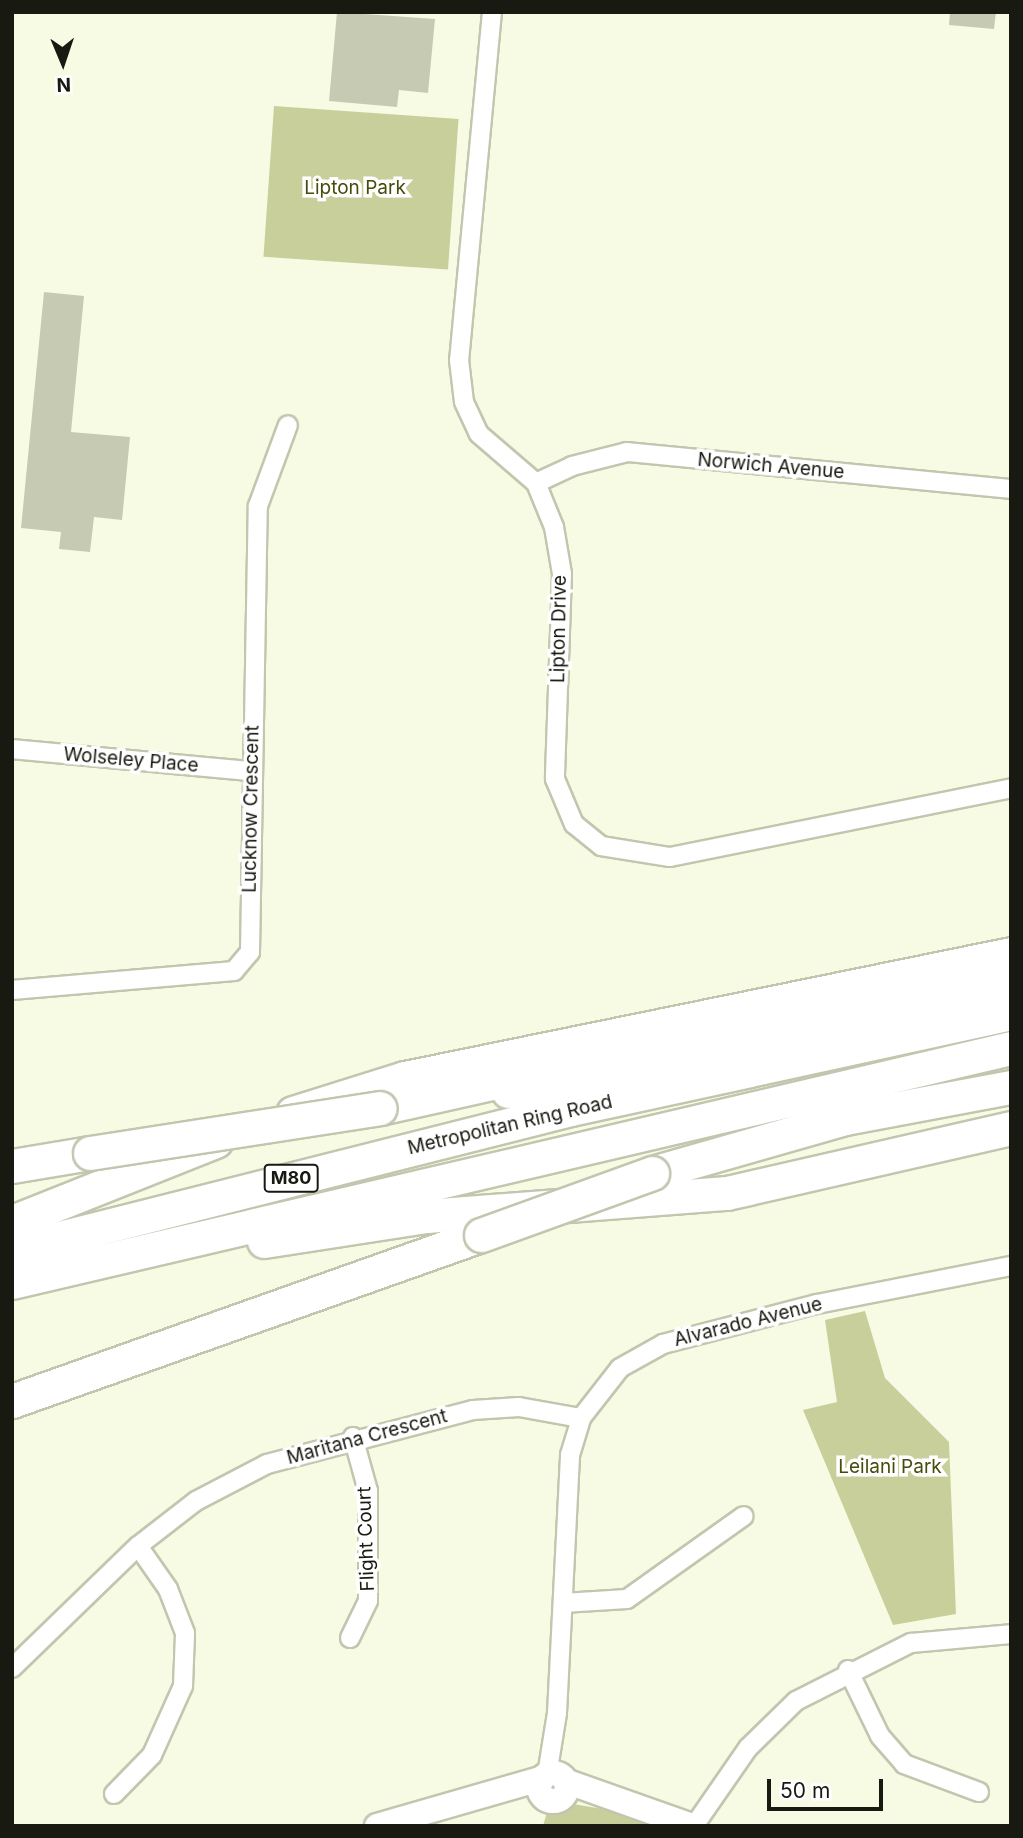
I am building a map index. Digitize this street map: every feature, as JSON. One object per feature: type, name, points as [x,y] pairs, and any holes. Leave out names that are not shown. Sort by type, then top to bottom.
[{"type":"highway","points":[[12,1222],[184,1153],[392,1081],[1011,954]]},
{"type":"highway","points":[[380,1108],[1011,970]]},
{"type":"highway","points":[[12,1166],[380,1108],[534,1087],[1011,984]]},
{"type":"highway","name":"Metropolitan Ring Road","points":[[12,1250],[571,1109],[1011,1013]]},
{"type":"highway","name":"Metropolitan Ring Road","points":[[12,1282],[574,1145],[1011,1048]]},
{"type":"highway","points":[[12,1401],[652,1172],[845,1118],[1011,1087]]},
{"type":"highway","points":[[12,1288],[349,1225],[727,1192],[1011,1128]]},
{"type":"street","name":"Lipton Drive","points":[[492,12],[459,360],[464,402],[479,434],[536,484],[554,527],[562,574],[555,779],[573,824],[601,846],[670,857],[1011,788]]},
{"type":"street","name":"Lucknow Crescent","points":[[12,990],[234,971],[250,952],[251,771],[258,506],[288,425]]},
{"type":"street","name":"Norwich Avenue","points":[[536,484],[572,466],[627,452],[1011,489]]},
{"type":"street","name":"Wolseley Place","points":[[12,748],[251,771]]},
{"type":"street","name":"Alvarado Avenue","points":[[578,1424],[620,1368],[663,1344],[836,1300],[1011,1266]]},
{"type":"street","name":"Maritana Crescent","points":[[12,1668],[138,1546],[196,1502],[267,1464],[353,1437],[472,1410],[519,1406],[578,1424]]},
{"type":"street","points":[[554,1784],[563,1603],[578,1424]]},
{"type":"street","name":"Flight Court","points":[[350,1638],[368,1601],[368,1491],[353,1437]]},
{"type":"street","points":[[563,1603],[627,1600],[744,1516]]},
{"type":"street","points":[[114,1794],[152,1755],[183,1686],[185,1633],[168,1589],[138,1546]]},
{"type":"street","points":[[377,1826],[492,1792],[554,1784],[612,1796],[693,1826],[748,1748],[796,1701],[848,1670],[911,1643],[1011,1634]]},
{"type":"street","points":[[848,1670],[880,1736],[904,1764],[979,1792]]},
{"type":"street","points":[[705,1826],[719,1790]]},
{"type":"green space","name":"Lipton Park","points":[[274,106],[459,119],[448,270],[263,257]]},
{"type":"green space","name":"Leilani Park","points":[[865,1311],[885,1378],[949,1442],[956,1614],[893,1625],[803,1410],[837,1402],[825,1320]]},
{"type":"green space","points":[[573,1804],[609,1810],[652,1826],[543,1826],[549,1805]]},
{"type":"building","points":[[337,12],[435,19],[428,93],[399,90],[397,107],[329,101]]},
{"type":"building","points":[[950,12],[996,12],[994,29],[949,25]]},
{"type":"building","points":[[44,292],[84,296],[71,432],[130,437],[122,520],[94,517],[90,552],[59,549],[61,532],[21,528]]}]
